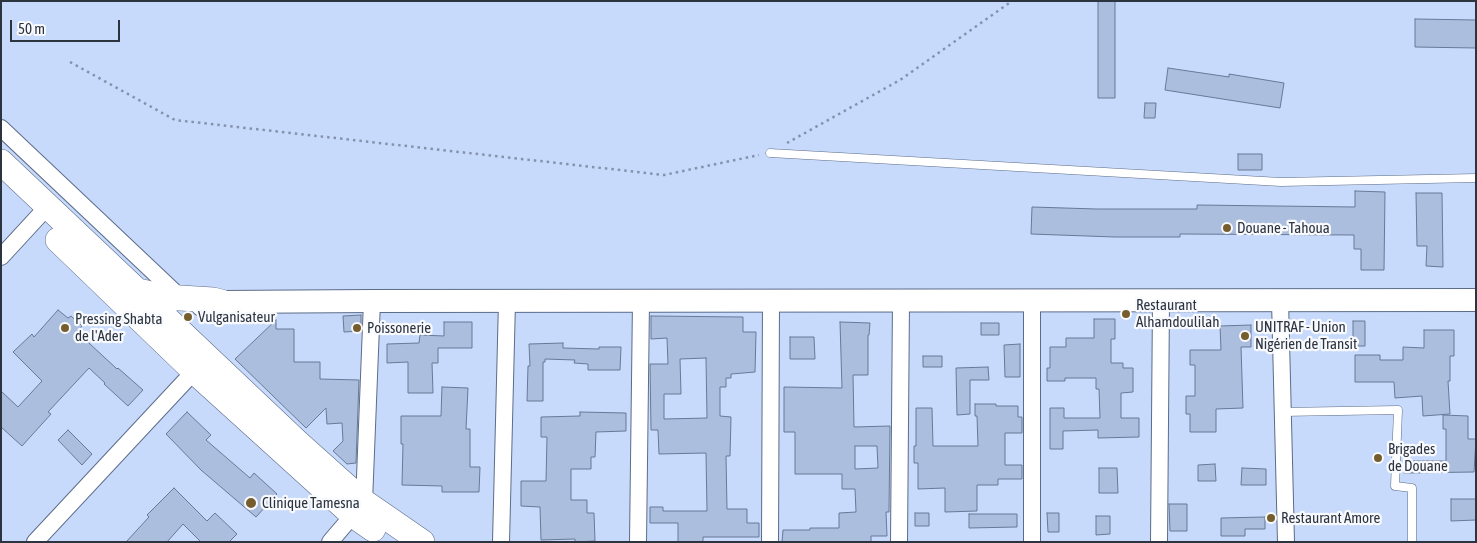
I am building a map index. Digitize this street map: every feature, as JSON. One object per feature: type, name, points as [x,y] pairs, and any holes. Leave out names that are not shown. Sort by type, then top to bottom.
[{"type":"main road","points":[[1,162],[42,212],[201,364],[298,443],[391,542]]},
{"type":"main road","points":[[1,186],[42,212],[138,292],[148,314]]},
{"type":"main road","points":[[138,292],[164,297],[221,302]]},
{"type":"main road","points":[[358,508],[422,542]]},
{"type":"street","points":[[1,128],[182,299]]},
{"type":"street","points":[[1,257],[42,212]]},
{"type":"street","points":[[1159,542],[1162,300]]},
{"type":"street","points":[[1280,300],[1286,542]]},
{"type":"street","points":[[148,314],[221,302],[1476,300]]},
{"type":"street","points":[[330,542],[358,508],[372,301]]},
{"type":"street","points":[[501,542],[507,301]]},
{"type":"street","points":[[638,542],[641,301]]},
{"type":"street","points":[[770,542],[771,301]]},
{"type":"street","points":[[899,542],[901,301]]},
{"type":"street","points":[[1032,301],[1032,542]]},
{"type":"street","points":[[35,542],[201,364]]},
{"type":"lane","points":[[770,153],[1281,182],[1476,178]]},
{"type":"lane","points":[[1282,412],[1398,410],[1395,486],[1412,488],[1412,542]]},
{"type":"path","points":[[70,62],[175,120],[664,175],[770,153],[900,80],[1012,1]]},
{"type":"building","points":[[1098,1],[1115,1],[1115,98],[1098,98]]},
{"type":"building","points":[[1415,19],[1476,20],[1476,48],[1415,47]]},
{"type":"building","points":[[1168,68],[1229,77],[1229,74],[1284,83],[1280,108],[1165,90]]},
{"type":"building","points":[[1145,103],[1156,103],[1155,118],[1144,118]]},
{"type":"building","points":[[1238,154],[1262,154],[1262,170],[1238,170]]},
{"type":"building","points":[[1355,191],[1385,192],[1384,270],[1361,270],[1361,249],[1354,249],[1354,235],[1180,234],[1180,237],[1115,237],[1031,234],[1032,207],[1197,209],[1197,205],[1355,207]]},
{"type":"building","points":[[1416,193],[1442,193],[1443,267],[1426,266],[1427,246],[1417,246]]},
{"type":"building","points":[[58,310],[68,318],[71,316],[82,326],[77,332],[143,390],[128,406],[89,368],[48,412],[51,414],[22,446],[1,427],[1,391],[18,407],[42,381],[13,352],[32,334],[34,337]]},
{"type":"building","points":[[361,315],[361,331],[344,332],[343,316]]},
{"type":"building","points":[[651,316],[743,317],[743,332],[756,332],[755,372],[731,374],[731,378],[726,378],[726,387],[720,387],[720,416],[731,417],[730,456],[726,456],[727,509],[747,509],[747,523],[759,523],[759,537],[703,537],[703,542],[678,542],[678,523],[650,523],[650,507],[663,507],[663,511],[707,511],[706,453],[659,454],[658,430],[651,430],[650,364],[668,364],[667,338],[651,339]],"holes":[[[706,358],[707,418],[664,419],[664,394],[681,394],[680,359]]]},
{"type":"building","points":[[1094,319],[1115,319],[1115,339],[1111,339],[1111,363],[1123,363],[1123,368],[1133,368],[1133,392],[1121,393],[1121,418],[1139,418],[1139,437],[1098,438],[1098,430],[1063,431],[1063,449],[1050,449],[1050,408],[1064,408],[1064,418],[1100,418],[1099,389],[1096,389],[1096,378],[1065,378],[1065,381],[1047,381],[1047,368],[1050,368],[1050,347],[1066,347],[1066,338],[1094,338]]},
{"type":"building","points":[[276,320],[276,329],[294,329],[294,362],[320,362],[320,379],[359,380],[356,463],[347,464],[333,451],[343,441],[342,423],[327,424],[326,408],[306,428],[235,359]]},
{"type":"building","points":[[1353,321],[1365,321],[1365,346],[1353,346]]},
{"type":"building","points":[[444,322],[472,322],[472,348],[438,348],[438,363],[432,363],[433,393],[408,393],[408,362],[387,363],[387,344],[419,343],[420,335],[444,336]]},
{"type":"building","points":[[840,322],[870,323],[868,335],[868,375],[853,375],[854,427],[890,426],[889,512],[886,512],[887,536],[871,536],[871,542],[782,542],[783,530],[839,528],[839,513],[856,512],[855,489],[842,489],[842,474],[795,474],[795,432],[784,432],[784,387],[842,388]],"holes":[[[855,446],[877,446],[878,468],[855,469]]]},
{"type":"building","points":[[981,323],[999,323],[999,335],[981,335]]},
{"type":"building","points":[[1251,325],[1251,347],[1241,347],[1243,408],[1216,409],[1216,432],[1190,432],[1190,414],[1186,414],[1186,396],[1195,396],[1195,365],[1190,365],[1190,350],[1221,350],[1220,326]]},
{"type":"building","points":[[1424,330],[1454,330],[1454,356],[1450,356],[1450,381],[1448,381],[1450,414],[1423,416],[1422,396],[1395,398],[1394,382],[1355,382],[1355,355],[1380,355],[1380,360],[1403,360],[1403,347],[1424,348]]},
{"type":"building","points":[[790,337],[814,337],[815,359],[790,359]]},
{"type":"building","points":[[563,343],[563,348],[599,349],[599,347],[621,347],[620,370],[588,370],[588,364],[574,363],[575,360],[545,359],[545,362],[543,362],[543,401],[527,401],[528,366],[530,366],[529,344]]},
{"type":"building","points":[[1020,344],[1020,377],[1005,377],[1004,345]]},
{"type":"building","points":[[923,356],[942,356],[942,367],[923,367]]},
{"type":"building","points":[[988,367],[989,380],[970,380],[970,414],[957,415],[956,368]]},
{"type":"building","points":[[442,387],[468,388],[466,429],[470,429],[470,467],[480,467],[479,492],[442,492],[442,486],[402,485],[403,444],[401,444],[401,416],[441,416]]},
{"type":"building","points":[[975,404],[1018,406],[1018,417],[1022,417],[1022,433],[1005,433],[1005,465],[1022,465],[1022,479],[998,479],[998,485],[977,485],[977,511],[945,512],[945,488],[918,489],[918,463],[914,463],[916,408],[932,408],[933,446],[978,446]]},
{"type":"building","points":[[187,412],[211,435],[206,440],[250,478],[254,473],[277,494],[256,517],[201,470],[166,434]]},
{"type":"building","points":[[580,412],[626,413],[626,431],[596,432],[595,457],[591,457],[591,469],[571,469],[571,500],[587,500],[587,513],[594,513],[595,541],[575,542],[575,539],[541,540],[540,507],[521,506],[521,481],[546,481],[547,437],[541,437],[541,417],[580,416]]},
{"type":"building","points":[[1443,415],[1468,416],[1468,439],[1476,439],[1474,472],[1404,473],[1404,461],[1446,461],[1446,429],[1443,429]]},
{"type":"building","points":[[68,430],[92,454],[82,465],[58,440]]},
{"type":"building","points":[[1215,464],[1216,481],[1198,481],[1198,465]]},
{"type":"building","points":[[1099,468],[1117,468],[1118,493],[1099,493]]},
{"type":"building","points":[[1242,468],[1266,469],[1266,485],[1241,485]]},
{"type":"building","points":[[174,488],[207,521],[215,513],[237,534],[229,542],[201,542],[183,524],[167,542],[126,542],[149,517],[147,515]]},
{"type":"building","points":[[1451,499],[1476,499],[1476,520],[1451,521]]},
{"type":"building","points":[[1169,504],[1187,504],[1187,531],[1170,531]]},
{"type":"building","points":[[915,513],[929,513],[929,526],[915,526]]},
{"type":"building","points":[[1047,513],[1059,513],[1059,532],[1048,532]]},
{"type":"building","points":[[969,514],[1017,514],[1017,527],[969,528]]},
{"type":"building","points":[[1096,516],[1110,516],[1110,534],[1096,535]]},
{"type":"building","points":[[1265,517],[1265,529],[1245,529],[1245,536],[1221,536],[1221,518]]},
{"type":"place","name":"Douane - Tahoua","points":[[1227,228]]},
{"type":"place","name":"Restaurant Alhamdoulilah","points":[[1126,314]]},
{"type":"place","name":"Vulganisateur","points":[[188,317]]},
{"type":"place","name":"Pressing Shabta de l'Ader","points":[[65,328]]},
{"type":"place","name":"Poissonerie","points":[[357,328]]},
{"type":"place","name":"UNITRAF - Union Nigérien de Transit","points":[[1245,336]]},
{"type":"place","name":"Brigades de Douane","points":[[1378,458]]},
{"type":"place","name":"Clinique Tamesna","points":[[251,503]]},
{"type":"place","name":"Restaurant Amore","points":[[1271,518]]}]
